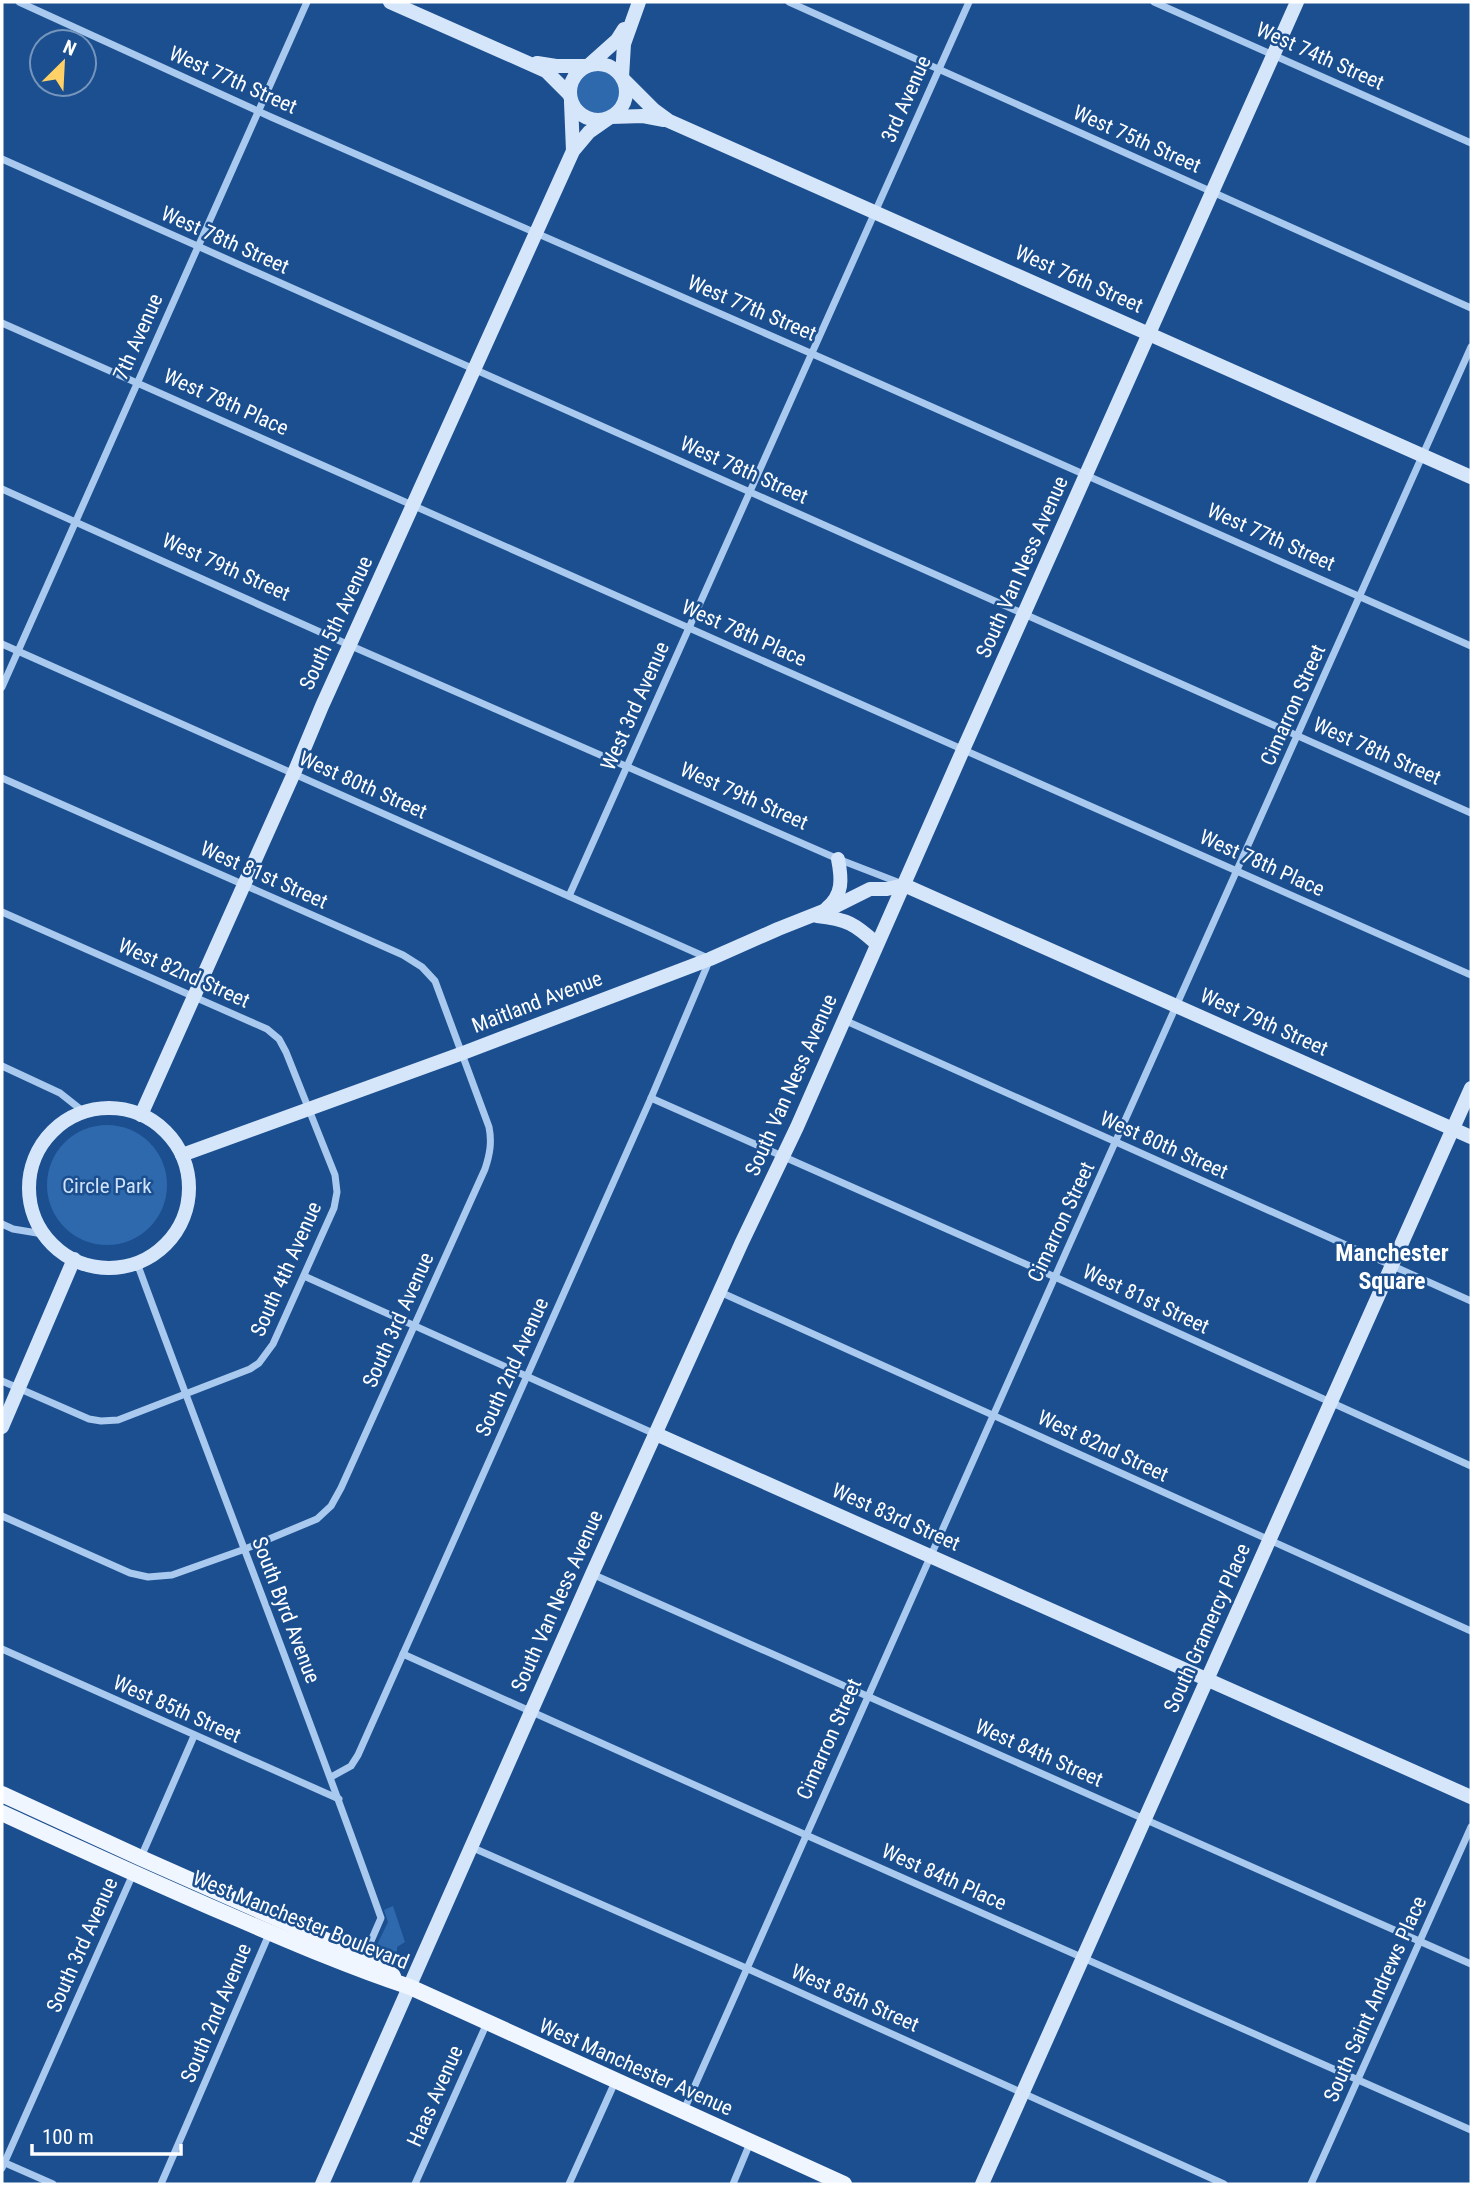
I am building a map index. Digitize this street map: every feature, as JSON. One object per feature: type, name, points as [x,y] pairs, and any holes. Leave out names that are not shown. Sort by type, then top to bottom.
[{"type":"main road","name":"West Manchester Boulevard","points":[[2,1794],[410,1987]]},
{"type":"main road","name":"West Manchester Boulevard","points":[[2,1813],[270,1932],[361,1963]]},
{"type":"main road","name":"West Manchester Avenue","points":[[410,1987],[845,2184]]},
{"type":"street","name":"West 77th Street","points":[[19,2],[258,111],[1087,474],[1471,646]]},
{"type":"street","name":"7th Avenue","points":[[2,687],[307,2]]},
{"type":"street","points":[[390,2],[546,71],[570,96],[577,110],[585,116],[600,120],[618,112],[626,97],[623,79],[624,44],[632,17]]},
{"type":"street","points":[[570,96],[574,78],[617,40],[639,2]]},
{"type":"street","name":"West 75th Street","points":[[789,2],[1471,308]]},
{"type":"street","name":"3rd Avenue","points":[[874,212],[969,2]]},
{"type":"street","name":"West 74th Street","points":[[1154,2],[1471,143]]},
{"type":"street","name":"South Van Ness Avenue","points":[[322,2184],[592,1574],[844,1020],[1297,2]]},
{"type":"street","points":[[525,61],[556,66],[596,64],[611,67],[623,79]]},
{"type":"street","name":"West 76th Street","points":[[623,79],[669,121],[1471,477]]},
{"type":"street","name":"South 5th Avenue","points":[[570,96],[573,151]]},
{"type":"street","name":"West 76th Street","points":[[610,117],[643,116],[669,121]]},
{"type":"street","name":"South 5th Avenue","points":[[141,1115],[573,151],[589,132],[610,117]]},
{"type":"street","name":"West 78th Street","points":[[2,159],[1471,813]]},
{"type":"street","points":[[750,492],[874,212]]},
{"type":"street","name":"West 78th Place","points":[[2,323],[1471,975]]},
{"type":"street","name":"Cimarron Street","points":[[683,2112],[1471,347]]},
{"type":"street","name":"West 79th Street","points":[[2,489],[349,646],[838,859],[904,885],[1471,1137]]},
{"type":"street","name":"West 3rd Avenue","points":[[569,896],[750,492]]},
{"type":"street","name":"West 80th Street","points":[[2,644],[710,959]]},
{"type":"street","name":"West 81st Street","points":[[2,778],[403,955],[422,967],[435,981],[463,1053]]},
{"type":"street","points":[[817,914],[835,901],[840,890],[838,859]]},
{"type":"street","name":"Maitland Avenue","points":[[182,1155],[463,1053],[710,959],[870,889],[904,885]]},
{"type":"street","name":"West 82nd Street","points":[[2,912],[267,1029],[279,1039],[286,1052],[310,1109]]},
{"type":"street","points":[[817,914],[844,920],[877,944]]},
{"type":"street","name":"South 2nd Avenue","points":[[331,1777],[351,1766],[358,1755],[651,1098],[710,959]]},
{"type":"street","name":"West 80th Street","points":[[844,1020],[1471,1301]]},
{"type":"street","name":"South 3rd Avenue","points":[[245,1549],[317,1519],[331,1506],[485,1169],[491,1148],[489,1127],[463,1053]]},
{"type":"street","points":[[2,1066],[60,1093],[84,1112]]},
{"type":"street","name":"South Gramercy Place","points":[[982,2184],[1471,1088]]},
{"type":"street","name":"West 81st Street","points":[[651,1098],[1471,1465]]},
{"type":"street","points":[[113,1108],[141,1115],[165,1131],[182,1155],[189,1187],[183,1219],[164,1246],[137,1263],[96,1267],[74,1259],[58,1250],[43,1234],[34,1217],[29,1181],[33,1163],[52,1131],[84,1112],[113,1108]]},
{"type":"street","name":"South 4th Avenue","points":[[185,1395],[259,1363],[273,1344],[334,1208],[337,1192],[335,1175],[310,1109]]},
{"type":"street","points":[[2,1224],[13,1229],[43,1234]]},
{"type":"street","points":[[2,1427],[74,1259]]},
{"type":"street","name":"South Byrd Avenue","points":[[137,1263],[331,1777],[381,1918],[361,1963]]},
{"type":"street","name":"West 83rd Street","points":[[304,1276],[1471,1797]]},
{"type":"street","name":"West 82nd Street","points":[[720,1292],[1471,1632]]},
{"type":"street","points":[[2,1381],[89,1419],[101,1421],[118,1420],[185,1395]]},
{"type":"street","points":[[2,1516],[130,1573],[148,1577],[172,1574],[245,1549]]},
{"type":"street","name":"West 84th Street","points":[[592,1574],[1471,1964]]},
{"type":"street","name":"West 85th Street","points":[[2,1649],[339,1799]]},
{"type":"street","name":"West 84th Place","points":[[403,1654],[1471,2130]]},
{"type":"street","name":"South 3rd Avenue","points":[[3,2164],[194,1736]]},
{"type":"street","name":"South Saint Andrews Place","points":[[1311,2184],[1471,1827]]},
{"type":"street","name":"West 85th Street","points":[[471,1847],[1224,2184]]},
{"type":"street","name":"South 2nd Avenue","points":[[161,2184],[270,1932]]},
{"type":"street","name":"Haas Avenue","points":[[415,2184],[487,2022]]},
{"type":"street","points":[[569,2184],[615,2082]]},
{"type":"street","points":[[733,2184],[751,2142]]},
{"type":"street","points":[[3,2164],[53,2184]]},
{"type":"green space","points":[[598,69],[613,76],[620,91],[613,106],[598,113],[583,106],[576,91],[583,76]]},
{"type":"green space","name":"Circle Park","points":[[107,1125],[130,1129],[150,1142],[163,1162],[167,1185],[163,1208],[150,1228],[130,1241],[107,1245],[84,1241],[64,1228],[51,1208],[47,1185],[51,1162],[64,1142],[84,1129]]},
{"type":"green space","points":[[393,1906],[405,1942],[397,1947],[391,1959],[375,1949],[388,1922],[384,1910]]},
{"type":"district","name":"Manchester Square","points":[[1392,1267]]}]
